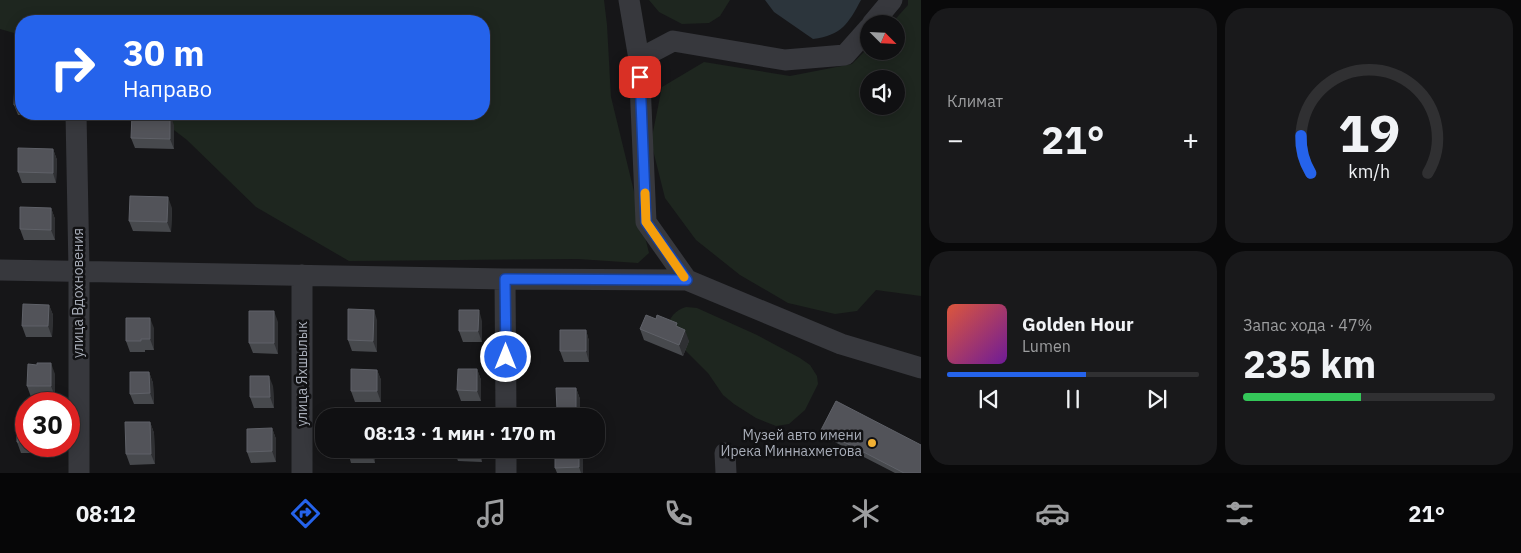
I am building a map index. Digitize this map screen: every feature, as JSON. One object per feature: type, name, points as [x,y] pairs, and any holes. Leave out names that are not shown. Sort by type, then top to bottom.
[{"type":"street","points":[[629,0],[639,59],[646,222],[687,280]]},
{"type":"street","points":[[880,15],[892,0]]},
{"type":"street","points":[[639,59],[673,41],[785,60],[845,55],[860,38]]},
{"type":"street","name":"улица Вдохновения","points":[[76,120],[79,270],[78,473]]},
{"type":"street","points":[[0,270],[505,279],[687,280],[841,344],[921,368]]},
{"type":"street","name":"улица Яхшылык","points":[[302,275],[302,473]]},
{"type":"street","points":[[505,279],[506,408]]},
{"type":"street","points":[[506,458],[506,473]]},
{"type":"shaded area","points":[[0,0],[604,0],[611,97],[649,253],[638,263],[578,259],[349,261],[256,207],[187,140],[161,120],[490,120],[490,15],[15,15],[15,33],[0,29]]},
{"type":"shaded area","points":[[649,0],[730,0],[720,16],[709,23],[682,24],[659,12]]},
{"type":"shaded area","points":[[765,0],[861,0],[843,27],[831,35],[813,39],[774,12]]},
{"type":"shaded area","points":[[908,0],[921,0],[921,296],[876,290],[857,311],[835,314],[788,303],[740,275],[696,240],[665,198],[651,142],[662,87],[704,62],[790,76],[852,64],[860,56],[860,60],[905,60],[905,15],[899,15],[908,5]]},
{"type":"shaded area","points":[[686,307],[697,308],[757,335],[810,365],[817,376],[818,384],[805,410],[789,424],[776,426],[756,418],[723,395],[708,373],[669,334],[669,321],[674,314]]},
{"type":"building","points":[[132,120],[170,120],[170,139],[131,138]]},
{"type":"building","points":[[18,148],[53,149],[53,173],[18,172]]},
{"type":"building","points":[[130,196],[168,197],[167,222],[129,221]]},
{"type":"building","points":[[20,207],[51,208],[51,230],[20,229]]},
{"type":"building","points":[[23,304],[49,305],[48,326],[22,326]]},
{"type":"building","points":[[348,309],[374,310],[373,341],[348,340]]},
{"type":"building","points":[[459,310],[479,310],[478,331],[459,331]]},
{"type":"building","points":[[249,311],[274,311],[274,343],[249,343]]},
{"type":"building","points":[[646,315],[656,319],[657,315],[677,323],[676,326],[685,330],[679,345],[640,329]]},
{"type":"building","points":[[126,318],[150,318],[150,339],[126,341]]},
{"type":"building","points":[[560,330],[586,330],[586,351],[560,351]]},
{"type":"building","points":[[37,363],[51,363],[51,386],[27,386],[28,364],[37,365]]},
{"type":"building","points":[[351,369],[377,370],[377,391],[351,391]]},
{"type":"building","points":[[458,369],[477,369],[477,391],[457,390]]},
{"type":"building","points":[[130,372],[149,372],[150,393],[130,394]]},
{"type":"building","points":[[250,376],[269,376],[270,397],[250,397]]},
{"type":"building","points":[[556,388],[576,388],[576,408],[557,408]]},
{"type":"building","name":"Музей авто имени Ирека Миннахметова","points":[[836,401],[921,445],[921,473],[904,473],[821,430]]},
{"type":"building","points":[[125,422],[150,422],[151,454],[126,454]]},
{"type":"building","points":[[272,428],[272,451],[247,452],[247,429]]},
{"type":"building","points":[[555,458],[579,458],[579,467],[555,468]]},
{"type":"slow traffic","points":[[645,193],[646,222],[684,277]]},
{"type":"place","name":"Музей авто имени Ирека Миннахметова","points":[[872,443]]},
{"type":"route","points":[[506,357],[505,279],[687,280],[646,222],[640,77]]}]
